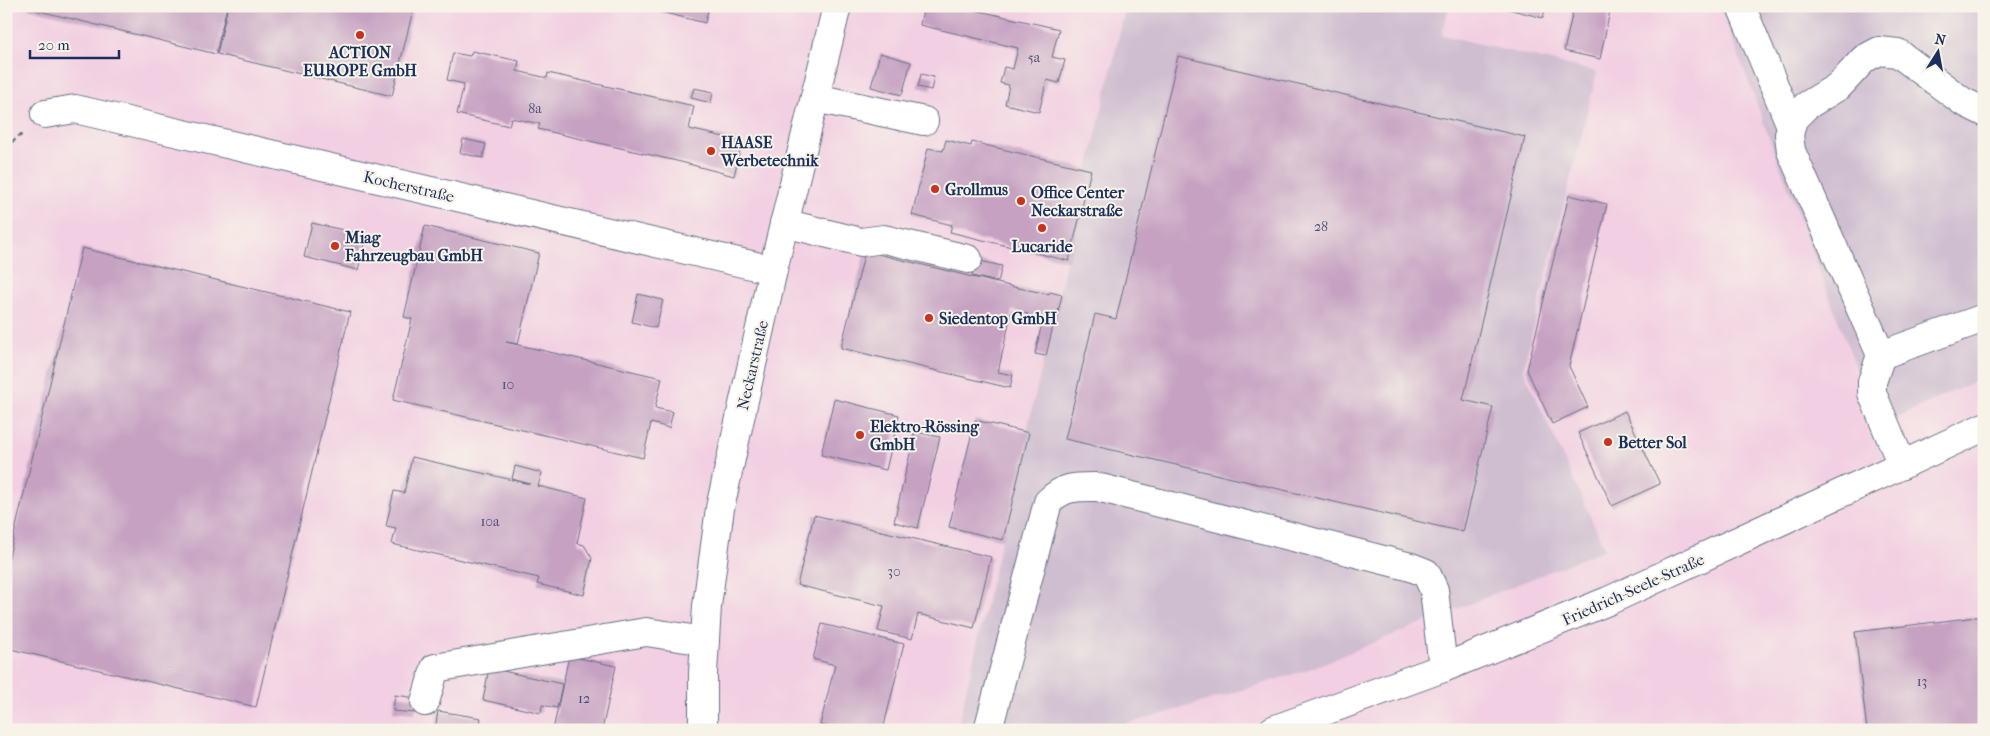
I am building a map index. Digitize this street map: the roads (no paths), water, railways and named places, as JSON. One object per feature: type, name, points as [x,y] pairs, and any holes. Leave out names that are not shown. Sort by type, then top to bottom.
[{"type":"street","name":"Neckarstraße","points":[[704,730],[707,606],[720,508],[773,270],[837,6]]},
{"type":"street","points":[[1741,6],[1791,126]]},
{"type":"street","points":[[1902,465],[1872,393],[1872,382],[1881,355],[1791,151],[1788,135],[1793,119],[1806,106],[1839,86],[1864,59],[1879,51],[1898,53],[1962,100],[1984,112]]},
{"type":"street","points":[[814,98],[924,121]]},
{"type":"street","name":"Kocherstraße","points":[[45,114],[75,109],[773,270]]},
{"type":"street","points":[[784,223],[861,242],[884,239],[968,259]]},
{"type":"street","points":[[1881,355],[1984,318]]},
{"type":"street","name":"Friedrich-Seele-Straße","points":[[1273,730],[1443,668],[1608,601],[1984,427]]},
{"type":"street","points":[[988,730],[1048,502],[1056,493],[1072,487],[1097,486],[1411,567],[1426,573],[1434,590],[1443,668]]},
{"type":"street","points":[[425,702],[435,668],[646,632],[705,641]]},
{"type":"place","name":"ACTION EUROPE GmbH","points":[[360,35]]},
{"type":"place","name":"HAASE Werbetechnik","points":[[711,151]]},
{"type":"place","name":"Grollmus","points":[[935,189]]},
{"type":"place","name":"Office Center Neckarstraße","points":[[1021,201]]},
{"type":"place","name":"Lucaride","points":[[1042,228]]},
{"type":"place","name":"Miag Fahrzeugbau GmbH","points":[[335,246]]},
{"type":"place","name":"Siedentop GmbH","points":[[929,318]]},
{"type":"place","name":"Elektro-Rössing GmbH","points":[[860,435]]},
{"type":"place","name":"Better Sol","points":[[1608,442]]}]
